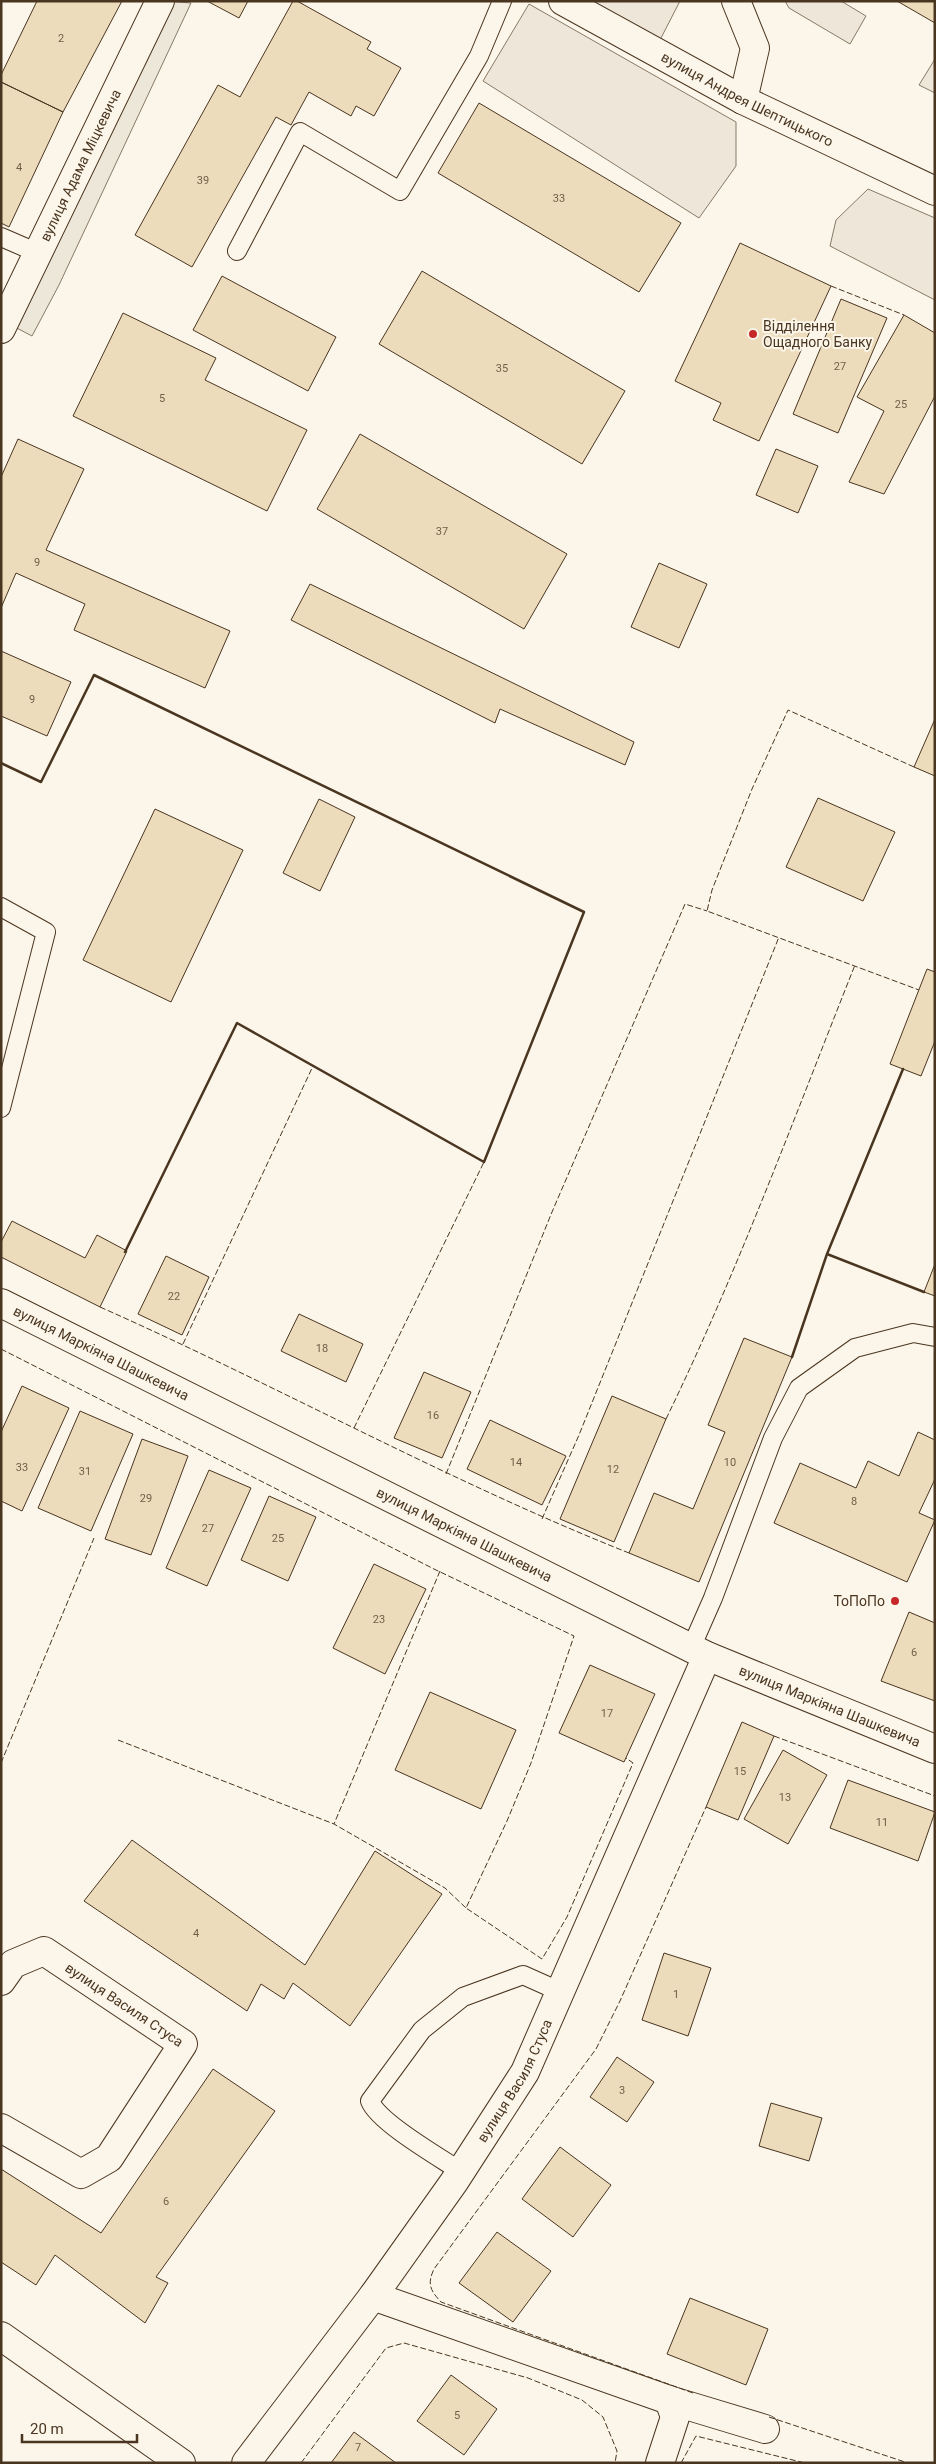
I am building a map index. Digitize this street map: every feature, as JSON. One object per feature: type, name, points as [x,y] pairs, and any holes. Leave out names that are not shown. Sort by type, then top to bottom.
[{"type":"street","name":"вулиця Адама Міцкевича","points":[[1,329],[160,1]]},
{"type":"street","name":"вулиця Андрея Шептицького","points":[[563,1],[743,100],[935,191]]},
{"type":"street","points":[[736,1],[756,48],[743,100]]},
{"type":"street","name":"вулиця Маркіяна Шашкевича","points":[[1,1303],[699,1652],[935,1749]]},
{"type":"street","name":"вулиця Василя Стуса","points":[[246,2463],[372,2296],[460,2172],[525,2072],[561,1992],[699,1652]]},
{"type":"street","name":"вулиця Василя Стуса","points":[[1,1981],[13,1964],[44,1951],[183,2044],[109,2158],[81,2174],[1,2128]]},
{"type":"street","points":[[372,2296],[669,2400],[765,2430]]},
{"type":"street","points":[[1,2336],[181,2463]]},
{"type":"street","points":[[660,2463],[675,2417],[669,2400]]},
{"type":"lane","points":[[237,251],[300,132],[400,191],[479,56],[502,1]]},
{"type":"lane","points":[[1,237],[38,253]]},
{"type":"lane","points":[[1,907],[46,932],[1,1108]]},
{"type":"lane","points":[[699,1652],[713,1598],[773,1438],[799,1388],[855,1348],[913,1333],[935,1337]]},
{"type":"lane","points":[[460,2172],[398,2130],[372,2109],[370,2101],[422,2030],[463,1997],[523,1975],[561,1992]]},
{"type":"shaded area","points":[[166,1],[191,3],[59,285],[32,336],[13,326]]},
{"type":"shaded area","points":[[590,1],[680,1],[660,40]]},
{"type":"shaded area","points":[[785,1],[841,1],[866,16],[850,44],[789,8]]},
{"type":"shaded area","points":[[529,4],[736,122],[736,166],[699,218],[483,81]]},
{"type":"shaded area","points":[[935,59],[935,93],[919,85]]},
{"type":"shaded area","points":[[868,189],[935,218],[935,300],[830,246],[836,220]]},
{"type":"building","points":[[37,1],[122,1],[63,112],[1,82],[1,75]]},
{"type":"building","points":[[207,1],[248,1],[239,18]]},
{"type":"building","points":[[293,1],[297,1],[371,42],[367,49],[401,68],[374,116],[356,106],[351,116],[309,92],[291,125],[276,117],[192,267],[135,235],[218,85],[240,97]]},
{"type":"building","points":[[897,1],[935,1],[935,23]]},
{"type":"building","points":[[1,82],[63,112],[9,227],[1,223]]},
{"type":"building","points":[[479,103],[681,223],[639,292],[438,173]]},
{"type":"building","name":"Відділення Ощадного Банку","points":[[740,243],[831,286],[759,441],[713,420],[721,403],[675,381]]},
{"type":"building","points":[[422,271],[625,391],[582,464],[379,344]]},
{"type":"building","points":[[222,276],[336,337],[308,391],[193,330]]},
{"type":"building","points":[[841,299],[887,318],[838,433],[793,414]]},
{"type":"building","points":[[123,313],[216,358],[205,380],[307,430],[267,511],[73,416]]},
{"type":"building","points":[[904,315],[935,333],[935,396],[884,494],[849,482],[884,411],[857,397]]},
{"type":"building","points":[[360,434],[567,554],[524,629],[317,509]]},
{"type":"building","points":[[18,439],[84,469],[46,550],[230,631],[205,688],[74,630],[85,604],[16,573],[1,608],[1,477]]},
{"type":"building","points":[[776,449],[818,466],[798,513],[756,495]]},
{"type":"building","points":[[659,563],[707,584],[679,648],[631,627]]},
{"type":"building","points":[[310,584],[634,742],[625,765],[500,709],[495,723],[291,620]]},
{"type":"building","points":[[1,651],[71,682],[47,736],[1,716]]},
{"type":"building","points":[[935,719],[935,776],[914,767]]},
{"type":"building","points":[[818,798],[895,832],[863,901],[786,867]]},
{"type":"building","points":[[319,799],[355,817],[320,891],[283,873]]},
{"type":"building","points":[[155,809],[243,850],[171,1002],[83,960]]},
{"type":"building","points":[[927,969],[935,972],[935,1041],[921,1076],[890,1064]]},
{"type":"building","points":[[12,1221],[85,1258],[97,1235],[127,1251],[100,1307],[1,1257],[1,1242]]},
{"type":"building","points":[[166,1256],[209,1277],[182,1335],[138,1314]]},
{"type":"building","points":[[935,1264],[935,1296],[924,1292]]},
{"type":"building","points":[[299,1314],[363,1344],[346,1382],[281,1351]]},
{"type":"building","points":[[744,1338],[792,1357],[699,1582],[629,1553],[654,1493],[693,1509],[725,1432],[708,1425]]},
{"type":"building","points":[[424,1372],[471,1392],[442,1458],[394,1438]]},
{"type":"building","points":[[22,1386],[69,1408],[22,1511],[1,1501],[1,1432]]},
{"type":"building","points":[[612,1396],[666,1419],[614,1542],[560,1519]]},
{"type":"building","points":[[80,1411],[133,1434],[91,1531],[38,1508]]},
{"type":"building","points":[[490,1420],[566,1456],[542,1505],[467,1469]]},
{"type":"building","points":[[918,1432],[935,1440],[935,1479],[919,1513],[935,1520],[907,1582],[774,1523],[800,1463],[856,1488],[868,1461],[899,1476]]},
{"type":"building","points":[[142,1439],[188,1456],[151,1555],[105,1539]]},
{"type":"building","points":[[209,1470],[251,1488],[207,1586],[166,1568]]},
{"type":"building","points":[[269,1496],[316,1517],[288,1581],[241,1560]]},
{"type":"building","points":[[374,1564],[426,1589],[385,1674],[333,1648]]},
{"type":"building","points":[[909,1612],[935,1623],[935,1701],[881,1681]]},
{"type":"building","points":[[590,1665],[655,1694],[624,1762],[559,1733]]},
{"type":"building","points":[[430,1692],[516,1730],[481,1809],[395,1770]]},
{"type":"building","points":[[742,1722],[774,1736],[738,1820],[706,1807]]},
{"type":"building","points":[[783,1750],[827,1775],[788,1844],[744,1819]]},
{"type":"building","points":[[848,1780],[935,1812],[918,1861],[830,1828]]},
{"type":"building","points":[[132,1840],[305,1965],[375,1851],[442,1894],[350,2026],[293,1983],[284,1999],[261,1984],[247,2011],[84,1901]]},
{"type":"building","points":[[664,1953],[711,1968],[688,2036],[642,2020]]},
{"type":"building","points":[[617,2057],[654,2082],[627,2122],[590,2097]]},
{"type":"building","points":[[213,2069],[275,2111],[156,2277],[168,2283],[145,2323],[55,2255],[36,2285],[1,2262],[1,2169],[101,2233]]},
{"type":"building","points":[[771,2103],[822,2118],[809,2161],[759,2146]]},
{"type":"building","points":[[560,2147],[611,2185],[573,2237],[522,2199]]},
{"type":"building","points":[[497,2232],[551,2271],[513,2322],[459,2283]]},
{"type":"building","points":[[690,2298],[768,2329],[746,2385],[667,2354]]},
{"type":"building","points":[[451,2375],[497,2409],[464,2455],[417,2421]]},
{"type":"building","points":[[354,2432],[396,2463],[331,2463]]},
{"type":"fence","points":[[831,286],[904,315]]},
{"type":"fence","points":[[914,767],[788,710],[752,789],[712,890],[707,911],[919,990]]},
{"type":"fence","points":[[446,1474],[552,1212],[685,904],[707,911]]},
{"type":"fence","points":[[542,1519],[579,1435],[779,937]]},
{"type":"fence","points":[[666,1419],[741,1251],[855,965]]},
{"type":"fence","points":[[183,1344],[313,1066]]},
{"type":"fence","points":[[354,1428],[484,1162]]},
{"type":"fence","points":[[100,1307],[495,1495],[629,1553]]},
{"type":"fence","points":[[1,1349],[434,1569],[574,1636],[531,1763],[507,1821],[466,1908],[542,1959],[567,1917],[633,1763],[626,1758]]},
{"type":"fence","points":[[1,1763],[94,1538]]},
{"type":"fence","points":[[440,1571],[334,1824],[445,1888],[466,1908]]},
{"type":"fence","points":[[774,1736],[935,1796]]},
{"type":"fence","points":[[118,1740],[334,1824]]},
{"type":"fence","points":[[693,2393],[441,2302],[434,2294],[430,2283],[434,2269],[596,2049],[620,2001],[706,1807]]},
{"type":"fence","points":[[301,2463],[386,2348],[404,2343],[528,2378],[582,2400],[603,2417],[617,2451],[615,2463]]},
{"type":"fence","points":[[769,2417],[908,2463]]},
{"type":"fence","points":[[681,2463],[696,2436],[805,2463]]},
{"type":"wall","points":[[1,763],[41,782],[94,675],[584,912],[484,1162],[237,1023],[125,1252]]},
{"type":"wall","points":[[827,1254],[903,1069]]},
{"type":"wall","points":[[792,1357],[827,1254],[924,1292]]},
{"type":"place","name":"Відділення Ощадного Банку","points":[[753,334]]},
{"type":"place","name":"ТоПоПо","points":[[895,1601]]}]
